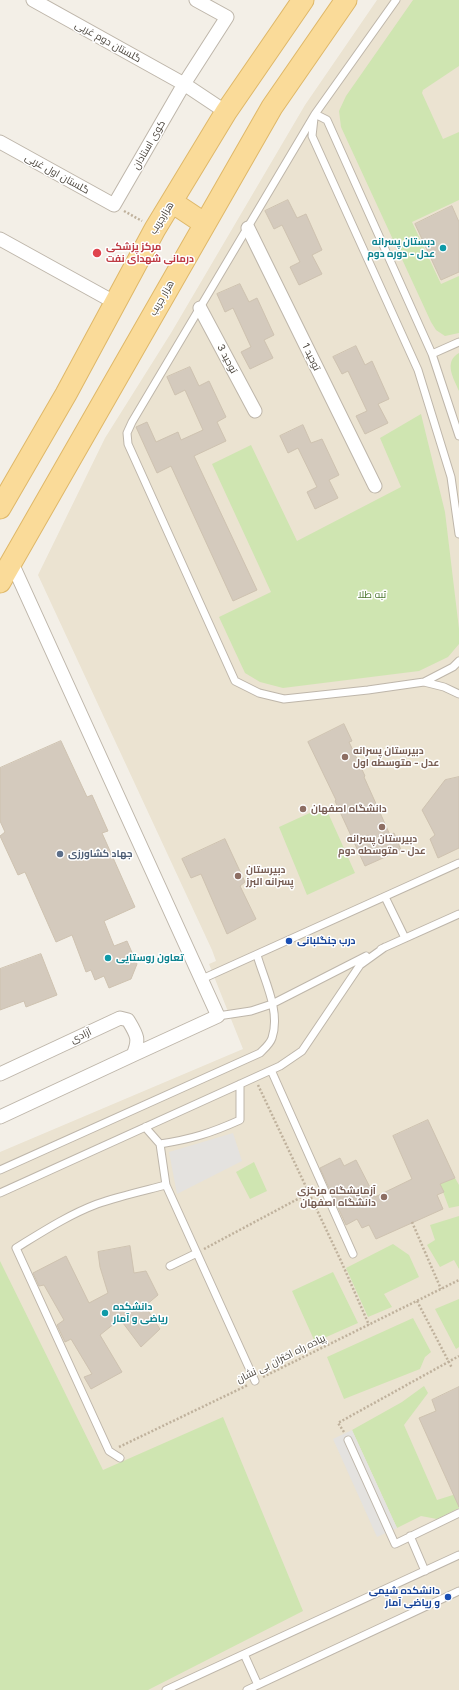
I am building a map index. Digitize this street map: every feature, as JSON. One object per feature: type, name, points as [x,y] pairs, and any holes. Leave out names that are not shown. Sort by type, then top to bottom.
[{"type":"main road","name":"هزارجریب","points":[[0,508],[66,394],[155,228],[226,112],[303,0]]},
{"type":"main road","name":"هزار جریب","points":[[0,582],[272,107],[346,0]]},
{"type":"main road","points":[[172,202],[205,224]]},
{"type":"street","name":"گلستان دوم غربی","points":[[33,0],[184,84]]},
{"type":"street","name":"کوی استادان","points":[[114,205],[184,84],[227,17],[196,0]]},
{"type":"street","points":[[184,84],[226,112]]},
{"type":"street","name":"گلستان اول غربی","points":[[0,142],[114,205]]},
{"type":"street","name":"توحید 1","points":[[248,228],[375,486]]},
{"type":"street","points":[[0,239],[114,302]]},
{"type":"street","name":"توحید 3","points":[[200,308],[255,411]]},
{"type":"street","points":[[0,1117],[218,1016],[11,561]]},
{"type":"street","name":"آزادی","points":[[0,1074],[120,1018],[128,1020],[136,1034],[138,1044],[133,1055]]},
{"type":"lane","points":[[396,0],[315,114],[132,422],[127,433],[128,444],[236,681],[259,694],[284,699],[424,682],[453,667],[459,660]]},
{"type":"lane","points":[[315,114],[327,120],[432,354],[459,436]]},
{"type":"lane","points":[[315,114],[312,136],[418,370],[451,477],[459,534]]},
{"type":"lane","points":[[432,354],[459,342]]},
{"type":"lane","points":[[451,477],[459,475]]},
{"type":"lane","points":[[424,682],[444,686],[459,694]]},
{"type":"lane","points":[[202,979],[459,863]]},
{"type":"lane","points":[[385,897],[405,938]]},
{"type":"lane","points":[[218,1016],[251,1011],[272,1004],[385,947],[459,914]]},
{"type":"lane","points":[[0,1192],[254,1078],[271,1070],[302,1051],[360,965],[385,947]]},
{"type":"lane","points":[[0,1170],[260,1053],[268,1046],[272,1038],[274,1011],[257,955]]},
{"type":"lane","points":[[271,1070],[353,1254]]},
{"type":"lane","points":[[160,1144],[190,1139],[215,1131],[240,1120],[240,1084]]},
{"type":"lane","points":[[145,1127],[160,1144],[166,1185],[255,1381]]},
{"type":"lane","points":[[120,1458],[109,1451],[16,1248],[48,1228],[96,1205],[122,1196],[166,1185]]},
{"type":"lane","points":[[170,1266],[197,1253]]},
{"type":"lane","points":[[348,1440],[395,1544],[459,1513]]},
{"type":"lane","points":[[410,1536],[425,1571]]},
{"type":"lane","points":[[166,1690],[459,1555]]},
{"type":"lane","points":[[247,1690],[459,1591]]},
{"type":"lane","points":[[244,1654],[258,1685]]},
{"type":"path","points":[[114,205],[155,228]]},
{"type":"path","points":[[254,1078],[341,1261],[369,1325]]},
{"type":"path","points":[[197,1253],[309,1193]]},
{"type":"path","points":[[412,1222],[441,1289]]},
{"type":"path","name":"پیاده راه اختران بی نشان","points":[[109,1451],[459,1280]]},
{"type":"path","points":[[417,1301],[452,1368]]},
{"type":"path","points":[[348,1440],[338,1423],[459,1356]]},
{"type":"shaded area","name":"دانشگاه اصفهان","points":[[377,0],[459,0],[459,1690],[0,1690],[0,1152],[243,1049],[209,964],[216,961],[212,950],[38,575],[105,438],[171,333],[305,105]]},
{"type":"shaded area","points":[[233,1133],[242,1161],[177,1194],[169,1152]]},
{"type":"shaded area","points":[[352,1430],[397,1528],[377,1537],[333,1439]]},
{"type":"green space","points":[[413,0],[459,0],[459,66],[423,90],[422,93],[443,139],[459,132],[459,200],[412,222],[441,284],[459,276],[459,333],[445,336],[436,330],[431,322],[341,127],[339,111],[346,96]]},
{"type":"green space","points":[[459,353],[459,391],[451,371],[451,366],[454,357]]},
{"type":"green space","name":"تبه طلا","points":[[421,414],[445,512],[459,629],[459,644],[448,657],[419,671],[283,688],[260,682],[245,673],[219,617],[271,592],[212,464],[251,445],[297,541],[401,487],[380,438]]},
{"type":"green space","points":[[325,806],[355,873],[307,895],[279,827]]},
{"type":"green space","points":[[254,1162],[267,1191],[250,1199],[236,1172]]},
{"type":"green space","points":[[455,1178],[459,1185],[459,1206],[449,1208],[440,1184]]},
{"type":"green space","points":[[459,1216],[459,1269],[454,1260],[440,1267],[427,1245],[435,1240],[430,1225]]},
{"type":"green space","points":[[393,1244],[409,1255],[419,1277],[384,1294],[392,1307],[368,1317],[346,1268]]},
{"type":"green space","points":[[0,1261],[103,1470],[223,1417],[303,1611],[148,1690],[0,1690]]},
{"type":"green space","points":[[333,1272],[358,1323],[315,1342],[292,1291]]},
{"type":"green space","points":[[459,1299],[459,1347],[456,1349],[435,1309]]},
{"type":"green space","points":[[413,1318],[431,1352],[425,1357],[420,1369],[344,1399],[327,1357]]},
{"type":"green space","points":[[424,1386],[428,1393],[404,1425],[437,1500],[456,1494],[459,1499],[459,1508],[437,1519],[421,1516],[397,1528],[352,1430],[402,1402]]},
{"type":"building","points":[[288,200],[297,218],[306,214],[322,250],[312,255],[322,274],[299,285],[290,267],[300,262],[282,225],[274,229],[265,211]]},
{"type":"building","name":"دبستان پسرانه عدل - دوره دوم","points":[[452,206],[459,222],[459,272],[441,280],[415,224]]},
{"type":"building","points":[[240,284],[249,302],[257,298],[274,335],[264,340],[273,358],[250,369],[241,352],[251,347],[233,308],[225,312],[217,294]]},
{"type":"building","points":[[356,346],[365,365],[372,361],[389,399],[378,404],[388,423],[365,434],[356,416],[367,411],[348,371],[342,374],[333,357]]},
{"type":"building","points":[[190,367],[199,386],[209,381],[226,417],[217,422],[226,441],[194,456],[257,590],[233,601],[171,466],[157,473],[136,427],[147,422],[156,442],[178,432],[181,440],[203,430],[185,390],[175,395],[167,377]]},
{"type":"building","points":[[303,425],[311,443],[322,439],[339,475],[329,480],[338,498],[315,509],[307,492],[317,487],[298,448],[288,453],[280,436]]},
{"type":"building","points":[[344,724],[352,741],[349,742],[390,835],[394,833],[401,850],[365,866],[335,801],[336,800],[308,742]]},
{"type":"building","name":"جهاد کشاورزی","points":[[61,741],[87,797],[92,795],[108,831],[102,833],[135,907],[104,921],[114,946],[127,941],[137,964],[131,979],[109,988],[104,976],[95,980],[91,970],[86,972],[72,935],[56,942],[25,872],[18,875],[0,836],[5,832],[0,821],[0,768]]},
{"type":"building","points":[[459,777],[459,848],[438,858],[430,839],[435,835],[422,810],[445,780]]},
{"type":"building","name":"دبیرستان پسرانه البرز","points":[[225,839],[245,882],[240,886],[256,919],[227,934],[201,874],[191,878],[182,859]]},
{"type":"building","points":[[41,954],[57,995],[26,1007],[24,1001],[0,1010],[0,969]]},
{"type":"building","points":[[428,1120],[455,1178],[440,1184],[444,1192],[437,1195],[443,1209],[376,1239],[369,1225],[362,1228],[357,1219],[346,1225],[320,1168],[340,1158],[344,1166],[356,1160],[375,1197],[412,1179],[393,1136]]},
{"type":"building","name":"دانشکده ریاضی و آمار","points":[[130,1246],[134,1273],[146,1271],[158,1295],[145,1306],[160,1329],[141,1347],[120,1319],[100,1335],[122,1372],[91,1389],[84,1377],[92,1374],[71,1339],[65,1342],[57,1325],[64,1320],[44,1285],[39,1286],[33,1273],[66,1256],[89,1303],[108,1293],[100,1267],[98,1252]]},
{"type":"building","points":[[459,1387],[459,1507],[419,1418],[436,1411],[432,1400]]},
{"type":"place","name":"دبستان پسرانه عدل - دوره دوم","points":[[443,248]]},
{"type":"place","name":"مرکز پزشکی درمانی شهدای نفت","points":[[97,253]]},
{"type":"place","name":"دبیرستان پسرانه عدل - متوسطه اول","points":[[345,757]]},
{"type":"place","name":"دانشگاه اصفهان","points":[[303,809]]},
{"type":"place","name":"دبیرستان پسرانه عدل - متوسطه دوم","points":[[382,827]]},
{"type":"place","name":"جهاد کشاورزی","points":[[60,854]]},
{"type":"place","name":"دبیرستان پسرانه البرز","points":[[238,876]]},
{"type":"place","name":"درب جنگلبانی","points":[[289,941]]},
{"type":"place","name":"تعاون روستایی","points":[[108,958]]},
{"type":"place","name":"آزمایشگاه مرکزی دانشگاه اصفهان","points":[[384,1197]]},
{"type":"place","name":"دانشکده ریاضی و آمار","points":[[105,1313]]},
{"type":"place","name":"دانشکده شیمی و ریاضی آمار","points":[[448,1597]]}]
